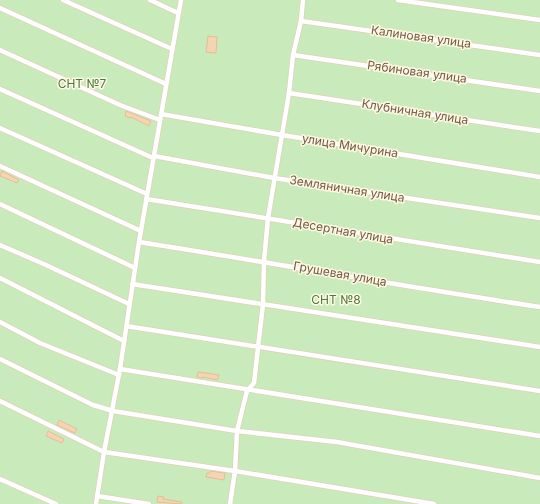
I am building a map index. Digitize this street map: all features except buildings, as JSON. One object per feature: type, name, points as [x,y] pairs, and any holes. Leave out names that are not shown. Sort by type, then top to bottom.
[{"type":"street","points":[[63,0],[172,49]]},
{"type":"street","points":[[150,0],[178,13]]},
{"type":"street","points":[[96,504],[104,452],[120,369],[132,284],[153,157],[181,0]]},
{"type":"street","points":[[230,504],[235,471],[237,431],[248,390],[254,383],[263,304],[264,261],[268,218],[290,93],[293,55],[301,21],[303,0]]},
{"type":"street","points":[[398,0],[540,20]]},
{"type":"street","points":[[0,8],[166,84]]},
{"type":"street","name":"Калиновая улица","points":[[301,21],[540,55]]},
{"type":"street","points":[[0,50],[120,105],[160,120]]},
{"type":"street","name":"Рябиновая улица","points":[[293,55],[540,91]]},
{"type":"street","name":"Земляничная улица","points":[[0,89],[153,157],[274,178],[540,218]]},
{"type":"street","name":"Клубничная улица","points":[[290,93],[540,131]]},
{"type":"street","name":"улица Мичурина","points":[[161,114],[540,177]]},
{"type":"street","points":[[0,128],[147,194]]},
{"type":"street","points":[[0,166],[141,231]]},
{"type":"street","name":"Десертная улица","points":[[146,199],[493,256],[540,262]]},
{"type":"street","points":[[0,204],[135,268]]},
{"type":"street","name":"Грушевая улица","points":[[139,242],[264,261],[540,307]]},
{"type":"street","points":[[0,245],[129,304]]},
{"type":"street","points":[[0,278],[124,341]]},
{"type":"street","points":[[132,284],[540,347]]},
{"type":"street","points":[[0,322],[40,343],[119,375]]},
{"type":"street","points":[[126,326],[540,391]]},
{"type":"street","points":[[0,359],[93,405],[113,411],[237,431],[336,442],[540,478]]},
{"type":"street","points":[[120,369],[540,436]]},
{"type":"street","points":[[0,401],[104,452],[235,471],[434,504]]},
{"type":"street","points":[[0,479],[56,504]]},
{"type":"street","points":[[97,496],[149,504]]},
{"type":"green space","name":"СНТ №8","points":[[0,0],[540,0],[540,504],[0,504]]},
{"type":"park label","name":"СНТ №7","points":[[82,84]]}]
